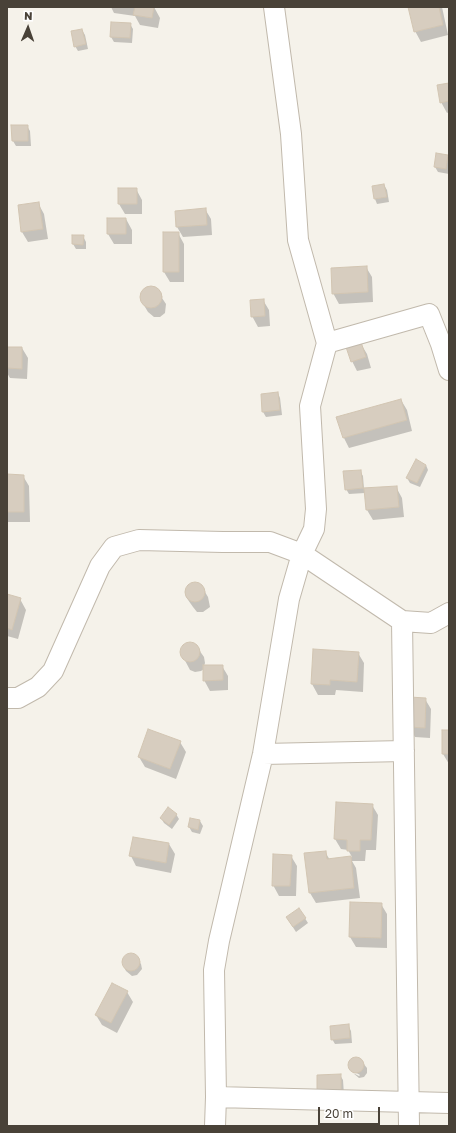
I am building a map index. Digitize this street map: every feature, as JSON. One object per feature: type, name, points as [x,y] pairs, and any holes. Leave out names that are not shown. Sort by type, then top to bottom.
[{"type":"street","points":[[215,1126],[214,970],[219,941],[263,754],[289,598],[302,554],[314,529],[316,509],[310,406],[327,343],[298,240],[291,134],[274,7]]},
{"type":"street","points":[[327,343],[429,314],[442,344],[449,370]]},
{"type":"street","points":[[7,698],[18,698],[38,687],[53,671],[100,566],[114,547],[139,540],[270,542],[302,554],[402,621],[431,623],[449,613]]},
{"type":"street","points":[[402,621],[408,1126]]},
{"type":"street","points":[[263,754],[404,751]]},
{"type":"street","points":[[216,1097],[449,1103]]},
{"type":"building","points":[[135,7],[154,7],[152,18],[133,15]]},
{"type":"building","points":[[408,7],[439,7],[443,25],[414,32]]},
{"type":"building","points":[[111,22],[131,23],[130,38],[110,37]]},
{"type":"building","points":[[82,29],[86,44],[74,47],[71,31]]},
{"type":"building","points":[[449,83],[449,101],[440,103],[437,85]]},
{"type":"building","points":[[11,125],[28,125],[28,141],[12,141]]},
{"type":"building","points":[[436,153],[448,155],[446,169],[434,167]]},
{"type":"building","points":[[384,184],[387,197],[374,199],[372,186]]},
{"type":"building","points":[[118,188],[137,188],[137,204],[118,204]]},
{"type":"building","points":[[39,202],[43,229],[21,232],[18,205]]},
{"type":"building","points":[[206,208],[207,225],[176,227],[175,211]]},
{"type":"building","points":[[107,218],[126,218],[126,234],[107,234]]},
{"type":"building","points":[[163,232],[179,232],[179,272],[163,272]]},
{"type":"building","points":[[72,235],[84,235],[83,245],[72,244]]},
{"type":"building","points":[[367,266],[368,292],[332,294],[331,268]]},
{"type":"building","points":[[151,286],[155,287],[161,293],[161,301],[155,307],[151,308],[147,307],[141,301],[140,297],[141,293],[147,287]]},
{"type":"building","points":[[264,299],[265,316],[251,317],[250,300]]},
{"type":"building","points":[[361,342],[366,357],[351,362],[346,347]]},
{"type":"building","points":[[7,347],[22,347],[22,369],[7,368]]},
{"type":"building","points":[[278,392],[280,410],[262,412],[261,394]]},
{"type":"building","points":[[401,399],[407,420],[343,438],[336,417]]},
{"type":"building","points":[[416,459],[426,465],[417,483],[406,478]]},
{"type":"building","points":[[361,470],[363,488],[345,490],[343,471]]},
{"type":"building","points":[[7,474],[24,475],[24,512],[7,512]]},
{"type":"building","points":[[397,486],[399,507],[366,510],[363,488]]},
{"type":"building","points":[[195,582],[202,585],[205,592],[202,599],[195,602],[188,599],[185,592],[188,585]]},
{"type":"building","points":[[7,594],[21,598],[12,630],[7,628]]},
{"type":"building","points":[[190,642],[197,645],[200,652],[197,659],[190,662],[183,659],[180,652],[183,645]]},
{"type":"building","points":[[313,649],[359,652],[357,682],[330,680],[330,685],[311,684]]},
{"type":"building","points":[[203,665],[223,665],[223,680],[203,681]]},
{"type":"building","points":[[409,697],[426,698],[425,728],[408,727]]},
{"type":"building","points":[[148,729],[181,741],[170,769],[138,757]]},
{"type":"building","points":[[442,730],[449,730],[449,754],[442,754]]},
{"type":"building","points":[[336,802],[373,804],[371,840],[360,840],[360,851],[347,851],[347,840],[334,839]]},
{"type":"building","points":[[168,807],[177,814],[169,825],[160,818]]},
{"type":"building","points":[[190,818],[200,820],[198,830],[188,827]]},
{"type":"building","points":[[133,837],[169,843],[166,863],[129,856]]},
{"type":"building","points":[[326,851],[327,859],[351,856],[354,888],[309,893],[304,853]]},
{"type":"building","points":[[273,854],[292,855],[290,886],[272,886]]},
{"type":"building","points":[[350,902],[382,903],[381,938],[349,937]]},
{"type":"building","points":[[299,908],[306,918],[293,927],[286,917]]},
{"type":"building","points":[[131,953],[135,954],[139,958],[139,966],[135,970],[131,971],[127,970],[123,966],[122,962],[123,958],[127,954]]},
{"type":"building","points":[[112,983],[128,991],[111,1023],[95,1015]]},
{"type":"building","points":[[349,1024],[350,1038],[331,1040],[330,1026]]},
{"type":"building","points":[[353,1057],[359,1057],[364,1062],[362,1071],[359,1073],[353,1073],[348,1068],[348,1062]]},
{"type":"building","points":[[341,1074],[341,1090],[317,1091],[317,1075]]}]
